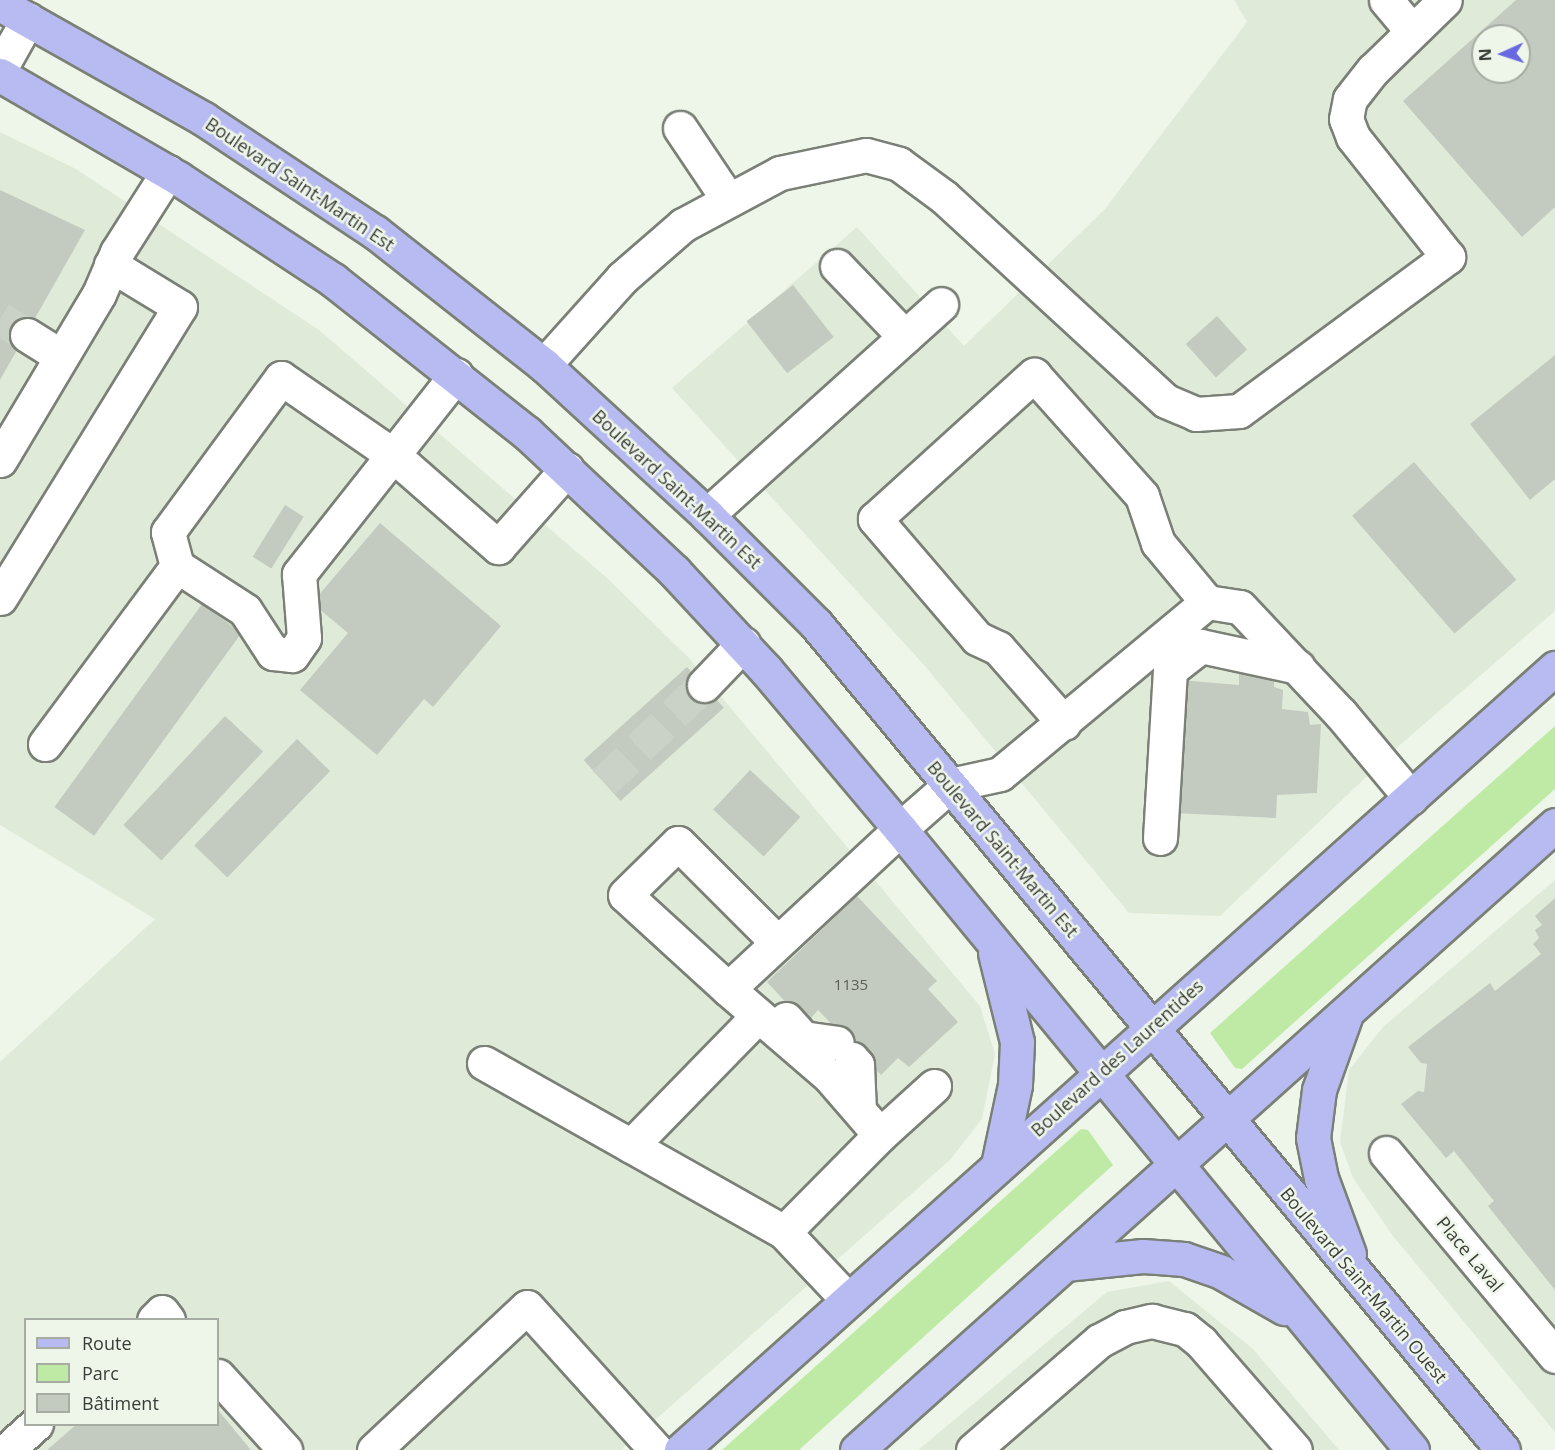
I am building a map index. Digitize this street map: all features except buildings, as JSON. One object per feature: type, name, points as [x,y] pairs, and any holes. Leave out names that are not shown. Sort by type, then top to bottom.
[{"type":"main road","name":"Boulevard Saint-Martin Est","points":[[14,11],[134,77],[304,182],[427,271],[544,365],[707,515],[816,624],[1226,1119]]},
{"type":"main road","points":[[0,75],[168,172],[293,251],[456,375],[567,469],[743,644],[900,829],[1408,1448]]},
{"type":"main road","name":"Boulevard des Laurentides","points":[[681,1450],[1149,1028],[1555,668]]},
{"type":"main road","points":[[857,1450],[1555,825]]},
{"type":"main road","points":[[992,943],[1017,1042],[1015,1085],[998,1165]]},
{"type":"main road","points":[[1346,1012],[1322,1080],[1313,1138],[1327,1195],[1358,1277]]},
{"type":"main road","name":"Boulevard Saint-Martin Ouest","points":[[1226,1119],[1503,1450]]},
{"type":"main road","points":[[1065,1264],[1143,1256],[1184,1259],[1221,1272],[1301,1318]]},
{"type":"lane","points":[[1386,0],[1412,31]]},
{"type":"lane","points":[[544,365],[648,254],[727,198],[780,173],[843,156],[889,159],[944,197],[1166,401],[1196,414],[1229,414],[1258,400],[1448,257],[1353,138],[1346,119],[1350,99],[1412,31],[1445,0]]},
{"type":"lane","points":[[0,69],[14,11]]},
{"type":"lane","points":[[680,128],[727,198]]},
{"type":"lane","points":[[0,460],[62,356],[111,266],[168,172]]},
{"type":"lane","points":[[0,598],[180,307],[111,266]]},
{"type":"lane","points":[[837,266],[905,338]]},
{"type":"lane","points":[[707,515],[940,304]]},
{"type":"lane","points":[[27,334],[62,356]]},
{"type":"lane","points":[[456,375],[393,455],[299,574],[304,638],[292,655],[273,653],[245,610],[177,566],[168,532],[280,378],[393,455],[498,548],[567,469]]},
{"type":"lane","points":[[1064,723],[998,648],[977,638],[875,519],[1034,375],[1142,496],[1158,543],[1207,602],[1240,607],[1298,667],[1411,798]]},
{"type":"lane","points":[[45,744],[177,566]]},
{"type":"lane","points":[[736,981],[950,785],[1000,774],[1207,602]]},
{"type":"lane","points":[[704,685],[743,644]]},
{"type":"lane","points":[[1160,838],[1170,670],[1201,646],[1298,667]]},
{"type":"lane","points":[[777,942],[678,843],[625,895],[736,981],[803,1038],[845,1051],[857,1065],[859,1110]]},
{"type":"lane","points":[[736,981],[758,1016],[829,1076],[880,1136]]},
{"type":"lane","points":[[631,1146],[758,1016]]},
{"type":"lane","points":[[484,1063],[784,1232],[848,1300]]},
{"type":"lane","points":[[784,1232],[880,1136],[934,1086]]},
{"type":"lane","name":"Place Laval","points":[[1386,1153],[1555,1356]]},
{"type":"lane","points":[[374,1450],[527,1307],[656,1450]]},
{"type":"lane","points":[[156,1318],[162,1312],[166,1318]]},
{"type":"lane","points":[[973,1450],[1099,1341],[1125,1327],[1152,1321],[1185,1329],[1201,1342],[1295,1450]]},
{"type":"lane","points":[[219,1377],[285,1450]]},
{"type":"lane","points":[[7,1450],[35,1426]]},
{"type":"shaded area","points":[[1234,0],[1555,0],[1555,611],[1401,744],[1220,916],[1129,913],[924,665],[672,388],[857,227],[964,346],[1104,210],[1247,22]]},
{"type":"shaded area","points":[[0,132],[76,169],[319,330],[607,578],[689,658],[980,1006],[995,1054],[982,1119],[950,1160],[621,1450],[0,1450],[0,1062],[155,919],[0,825]]},
{"type":"shaded area","points":[[1555,880],[1555,1432],[1393,1236],[1353,1178],[1340,1142],[1349,1070],[1383,1027]]},
{"type":"shaded area","points":[[1169,1281],[1253,1349],[1339,1450],[918,1450],[1107,1292]]},
{"type":"green space","points":[[1555,726],[1555,789],[1242,1069],[1235,1068],[1210,1033]]},
{"type":"green space","points":[[1081,1129],[1088,1130],[1113,1165],[799,1450],[722,1450]]},
{"type":"tunnel","points":[[0,318],[27,335]]},
{"type":"tunnel","points":[[604,782],[704,685]]}]
